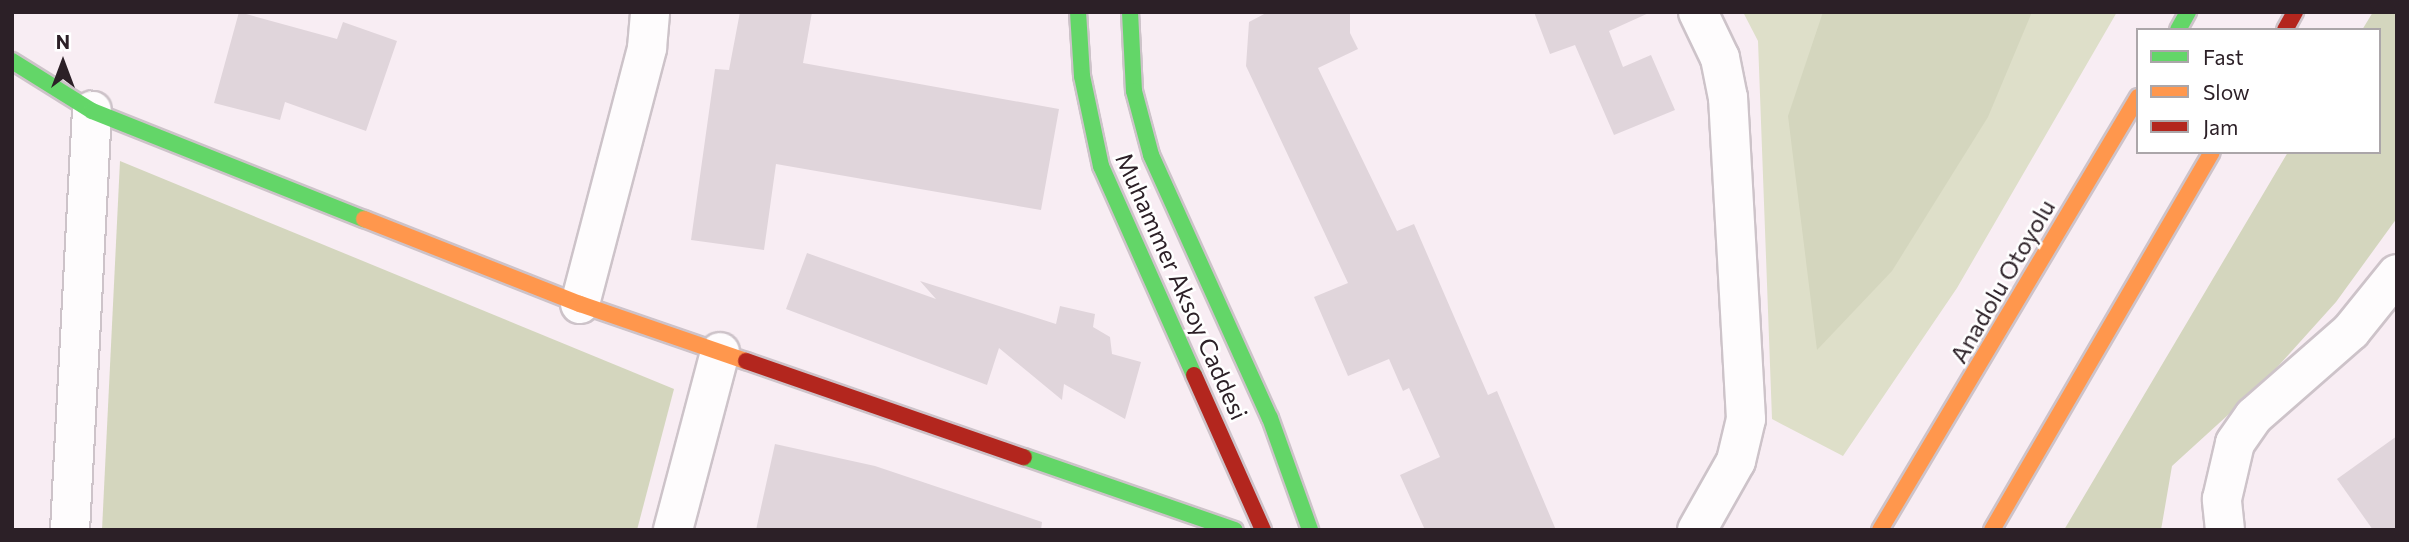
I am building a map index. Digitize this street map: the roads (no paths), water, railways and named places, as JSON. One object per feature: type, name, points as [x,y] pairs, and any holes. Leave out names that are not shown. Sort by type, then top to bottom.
[{"type":"main road","name":"Muhammer Aksoy Caddesi","points":[[1078,12],[1082,76],[1101,166],[1263,530]]},
{"type":"main road","name":"Muhammer Aksoy Caddesi","points":[[1130,12],[1134,91],[1151,155],[1270,418],[1310,530]]},
{"type":"main road","points":[[2179,28],[2188,12]]},
{"type":"main road","points":[[2286,28],[2295,12]]},
{"type":"main road","points":[[12,61],[92,111],[580,304],[1235,530]]},
{"type":"main road","name":"Anadolu Otoyolu","points":[[1880,530],[2136,100]]},
{"type":"main road","points":[[1992,529],[2211,154]]},
{"type":"street","points":[[580,304],[647,48],[650,12]]},
{"type":"street","points":[[1697,530],[1736,461],[1745,419],[1728,98],[1720,58],[1698,12]]},
{"type":"street","points":[[70,530],[92,111]]},
{"type":"street","points":[[2225,530],[2222,499],[2235,443],[2254,416],[2351,331],[2397,274]]},
{"type":"street","points":[[673,530],[720,352]]}]
